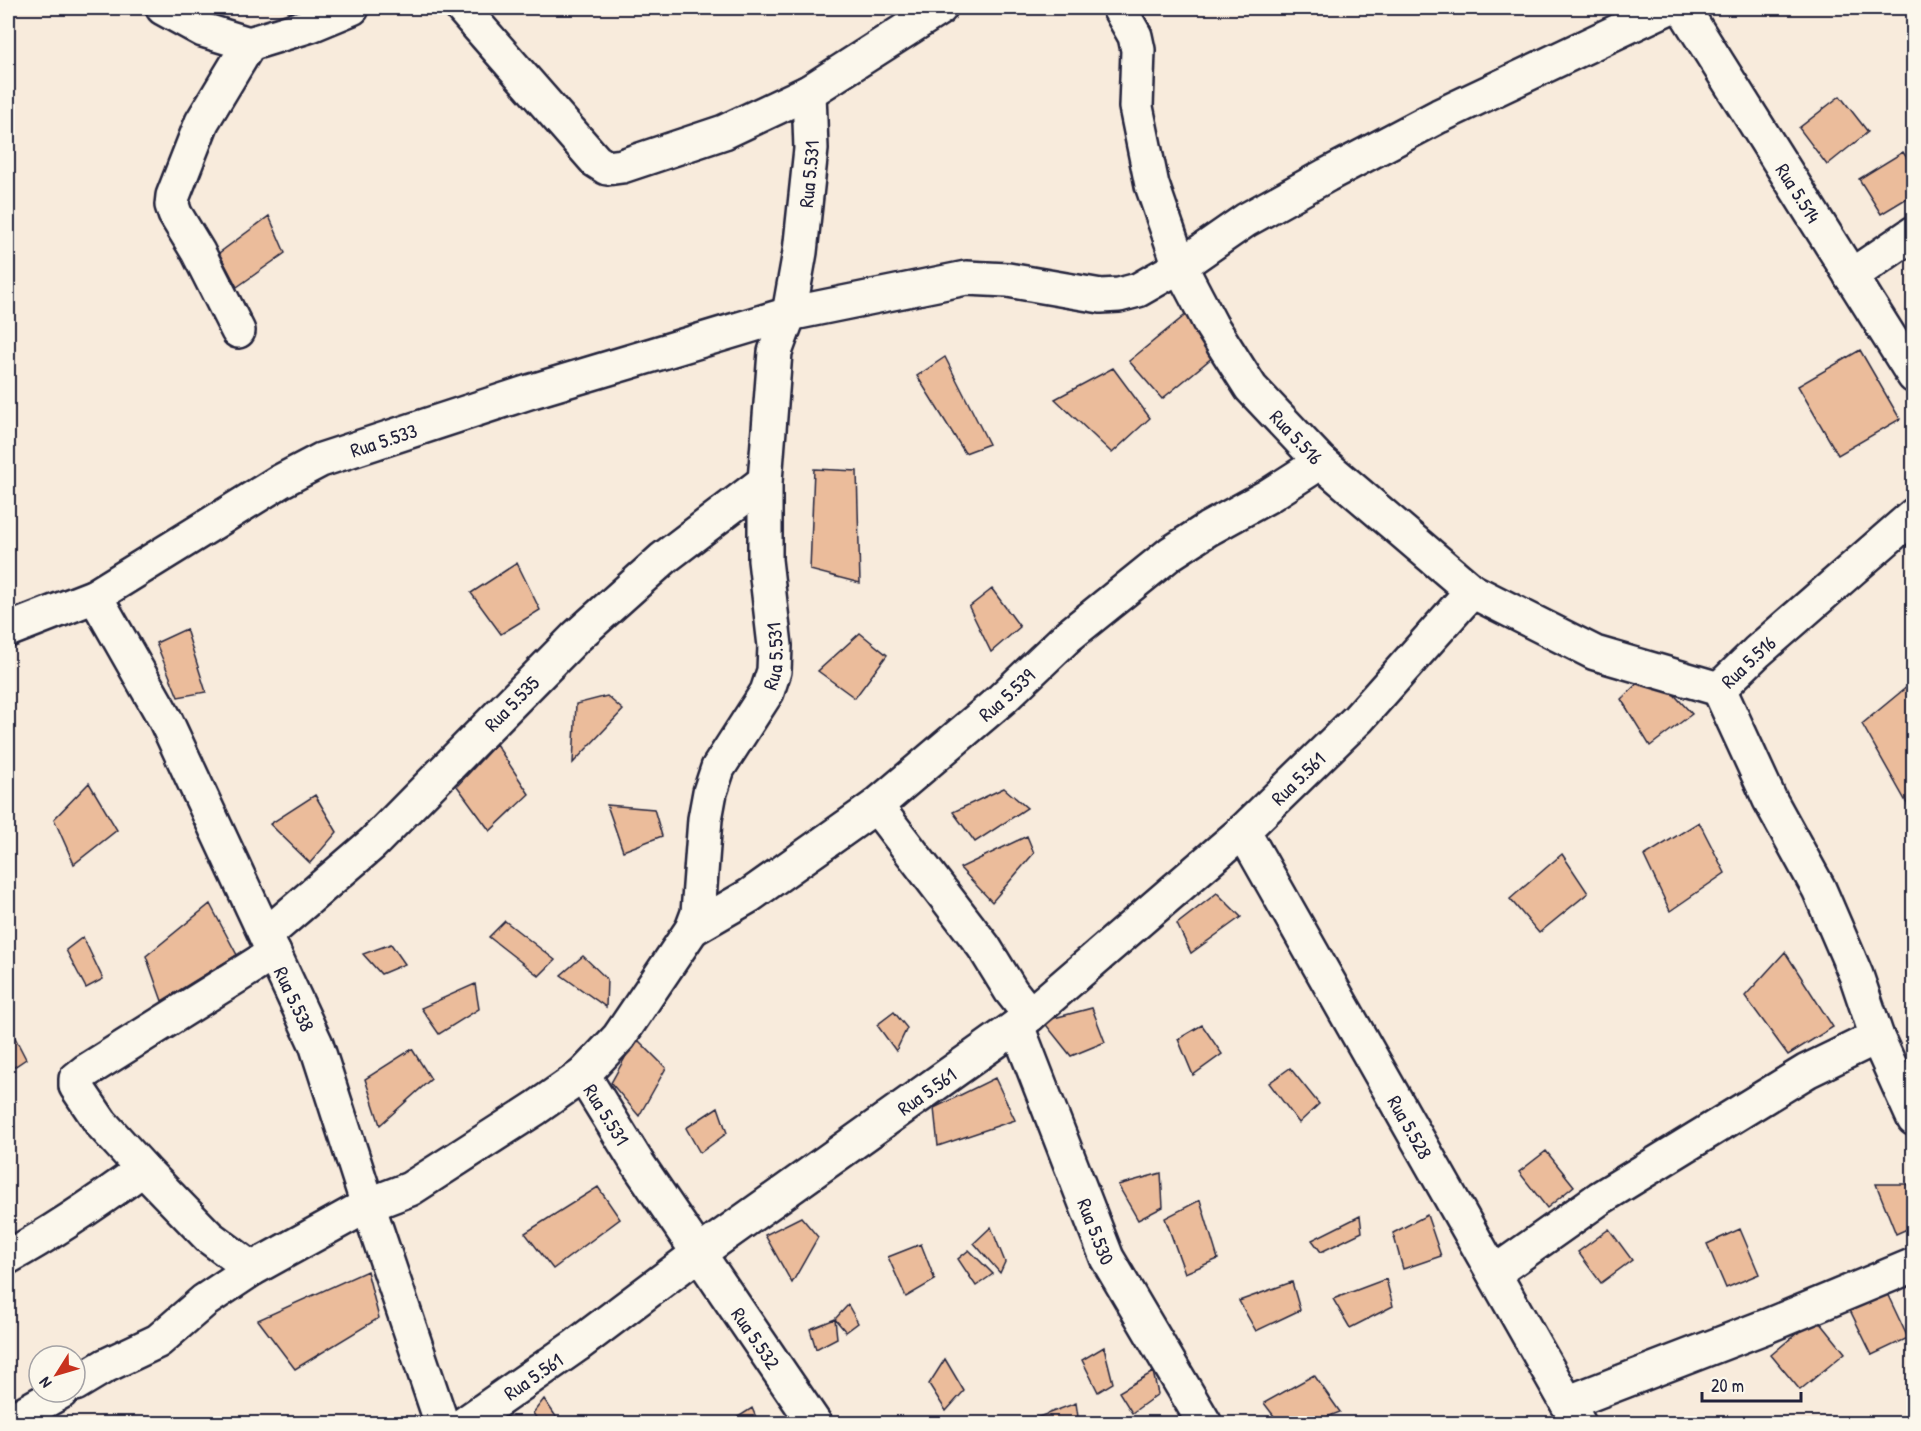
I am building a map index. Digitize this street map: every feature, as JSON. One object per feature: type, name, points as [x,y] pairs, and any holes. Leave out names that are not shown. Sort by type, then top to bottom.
[{"type":"street","points":[[163,8],[203,30],[249,44],[311,25],[352,8]]},
{"type":"street","points":[[462,8],[596,161],[607,168],[622,166],[724,132],[809,92],[940,8]]},
{"type":"street","name":"Rua 5.516","points":[[1119,8],[1135,36],[1138,50],[1136,107],[1152,185],[1180,266],[1210,325],[1251,388],[1321,462],[1472,591],[1595,653],[1719,689],[1756,652],[1914,515]]},
{"type":"street","points":[[1180,266],[1246,220],[1327,175],[1439,116],[1667,8]]},
{"type":"street","name":"Rua 5.514","points":[[1683,8],[1914,376]]},
{"type":"street","points":[[238,331],[198,252],[175,214],[172,196],[202,122],[249,44]]},
{"type":"street","name":"Rua 5.531","points":[[699,1253],[638,1164],[583,1075],[619,1037],[692,929],[698,912],[705,819],[710,792],[718,768],[767,692],[774,671],[775,646],[765,560],[765,481],[775,352],[789,314],[801,252],[811,149],[809,92]]},
{"type":"street","points":[[1851,276],[1914,233]]},
{"type":"street","name":"Rua 5.533","points":[[8,630],[95,596],[279,482],[321,460],[529,392],[789,314],[966,278],[1008,280],[1101,296],[1119,296],[1138,290],[1180,266]]},
{"type":"street","name":"Rua 5.539","points":[[692,929],[749,896],[876,806],[1002,699],[1067,638],[1171,553],[1321,462]]},
{"type":"street","name":"Rua 5.535","points":[[143,1169],[101,1122],[76,1086],[76,1079],[270,944],[585,629],[664,558],[765,481]]},
{"type":"street","name":"Rua 5.561","points":[[464,1424],[577,1345],[699,1253],[1024,1021],[1243,831],[1358,719],[1472,591]]},
{"type":"street","name":"Rua 5.538","points":[[95,596],[165,719],[316,1044],[442,1424]]},
{"type":"street","points":[[1719,689],[1770,800],[1819,889],[1856,975],[1877,1037],[1914,1119]]},
{"type":"street","name":"Rua 5.530","points":[[876,806],[977,939],[1011,991],[1024,1021],[1107,1258],[1204,1424]]},
{"type":"street","name":"Rua 5.528","points":[[1243,831],[1573,1413]]},
{"type":"street","points":[[1494,1273],[1600,1198],[1667,1156],[1807,1071],[1877,1037]]},
{"type":"street","points":[[87,1377],[158,1341],[204,1301],[252,1269],[368,1206],[410,1189],[583,1075]]},
{"type":"street","points":[[8,1257],[47,1236],[84,1212],[143,1169],[209,1237],[252,1269]]},
{"type":"street","name":"Rua 5.532","points":[[699,1253],[815,1424]]},
{"type":"street","points":[[1573,1413],[1767,1326],[1914,1265]]},
{"type":"street","points":[[8,1422],[40,1404]]},
{"type":"building","points":[[1840,96],[1868,132],[1827,165],[1799,128]]},
{"type":"building","points":[[1903,152],[1914,169],[1914,194],[1881,214],[1859,179]]},
{"type":"building","points":[[269,216],[285,253],[237,287],[219,253]]},
{"type":"building","points":[[1188,313],[1214,356],[1162,399],[1129,361]]},
{"type":"building","points":[[1860,350],[1900,419],[1838,455],[1798,386]]},
{"type":"building","points":[[945,357],[989,444],[965,453],[917,376]]},
{"type":"building","points":[[1113,368],[1150,418],[1112,453],[1055,399]]},
{"type":"building","points":[[814,469],[857,471],[860,583],[810,570]]},
{"type":"building","points":[[517,563],[540,610],[501,634],[471,593]]},
{"type":"building","points":[[992,589],[1020,627],[991,652],[969,607]]},
{"type":"building","points":[[186,629],[206,692],[178,697],[156,643]]},
{"type":"building","points":[[860,633],[887,655],[855,698],[818,671]]},
{"type":"building","points":[[1651,670],[1692,714],[1650,746],[1621,699]]},
{"type":"building","points":[[1914,681],[1914,816],[1862,724]]},
{"type":"building","points":[[607,696],[623,710],[573,763],[576,704]]},
{"type":"building","points":[[496,744],[529,794],[490,831],[457,786]]},
{"type":"building","points":[[89,783],[117,830],[74,864],[54,819]]},
{"type":"building","points":[[1004,788],[1027,808],[975,842],[953,812]]},
{"type":"building","points":[[315,795],[337,832],[310,863],[270,824]]},
{"type":"building","points":[[607,805],[654,809],[662,836],[623,851]]},
{"type":"building","points":[[1699,822],[1725,873],[1670,911],[1644,856]]},
{"type":"building","points":[[1027,836],[1034,853],[992,902],[960,868]]},
{"type":"building","points":[[1562,854],[1588,893],[1539,933],[1510,899]]},
{"type":"building","points":[[1217,893],[1241,917],[1191,953],[1177,924]]},
{"type":"building","points":[[210,904],[237,955],[162,1001],[146,956]]},
{"type":"building","points":[[505,921],[555,960],[539,976],[489,937]]},
{"type":"building","points":[[83,937],[103,979],[86,988],[66,950]]},
{"type":"building","points":[[391,944],[405,964],[381,974],[363,954]]},
{"type":"building","points":[[1785,952],[1833,1027],[1788,1055],[1745,996]]},
{"type":"building","points":[[583,956],[607,979],[606,1007],[561,975]]},
{"type":"building","points":[[475,984],[479,1009],[439,1034],[421,1008]]},
{"type":"building","points":[[1092,1008],[1105,1042],[1071,1056],[1043,1021]]},
{"type":"building","points":[[894,1012],[907,1028],[896,1051],[877,1025]]},
{"type":"building","points":[[8,1024],[26,1059],[8,1071]]},
{"type":"building","points":[[1202,1025],[1222,1054],[1193,1075],[1178,1039]]},
{"type":"building","points":[[636,1038],[666,1068],[639,1116],[611,1083]]},
{"type":"building","points":[[412,1049],[431,1079],[380,1125],[365,1079]]},
{"type":"building","points":[[1290,1068],[1319,1104],[1299,1123],[1269,1083]]},
{"type":"building","points":[[995,1078],[1015,1120],[938,1146],[934,1108]]},
{"type":"building","points":[[718,1107],[727,1133],[700,1153],[686,1128]]},
{"type":"building","points":[[1546,1151],[1574,1186],[1547,1208],[1519,1172]]},
{"type":"building","points":[[1161,1173],[1163,1207],[1138,1220],[1118,1185]]},
{"type":"building","points":[[1876,1184],[1914,1184],[1914,1226],[1896,1234]]},
{"type":"building","points":[[598,1187],[620,1219],[553,1269],[525,1233]]},
{"type":"building","points":[[1200,1200],[1218,1259],[1185,1273],[1165,1218]]},
{"type":"building","points":[[1427,1215],[1441,1256],[1403,1269],[1393,1233]]},
{"type":"building","points":[[1360,1216],[1362,1232],[1321,1252],[1312,1240]]},
{"type":"building","points":[[801,1217],[818,1237],[792,1283],[765,1235]]},
{"type":"building","points":[[991,1227],[1005,1262],[1000,1273],[974,1243]]},
{"type":"building","points":[[1609,1229],[1632,1260],[1601,1283],[1578,1252]]},
{"type":"building","points":[[1740,1229],[1759,1274],[1726,1288],[1707,1244]]},
{"type":"building","points":[[921,1244],[935,1280],[906,1297],[888,1257]]},
{"type":"building","points":[[969,1250],[993,1274],[976,1286],[958,1259]]},
{"type":"building","points":[[367,1271],[379,1318],[295,1369],[258,1320]]},
{"type":"building","points":[[1386,1279],[1393,1306],[1350,1328],[1333,1299]]},
{"type":"building","points":[[1292,1282],[1300,1310],[1256,1331],[1239,1301]]},
{"type":"building","points":[[1884,1287],[1908,1338],[1872,1355],[1847,1304]]},
{"type":"building","points":[[848,1305],[858,1323],[846,1332],[835,1319]]},
{"type":"building","points":[[1816,1317],[1845,1353],[1800,1390],[1771,1355]]},
{"type":"building","points":[[835,1319],[837,1338],[816,1349],[810,1329]]},
{"type":"building","points":[[1104,1347],[1113,1383],[1098,1392],[1082,1360]]},
{"type":"building","points":[[945,1359],[964,1391],[946,1411],[929,1384]]},
{"type":"building","points":[[1153,1372],[1158,1394],[1132,1413],[1119,1392]]},
{"type":"building","points":[[1314,1375],[1340,1412],[1309,1424],[1280,1424],[1264,1403]]},
{"type":"building","points":[[544,1399],[561,1424],[540,1424],[533,1413]]},
{"type":"building","points":[[1076,1403],[1078,1417],[1068,1424],[1020,1424]]},
{"type":"building","points":[[752,1408],[759,1424],[729,1424],[729,1423]]}]
